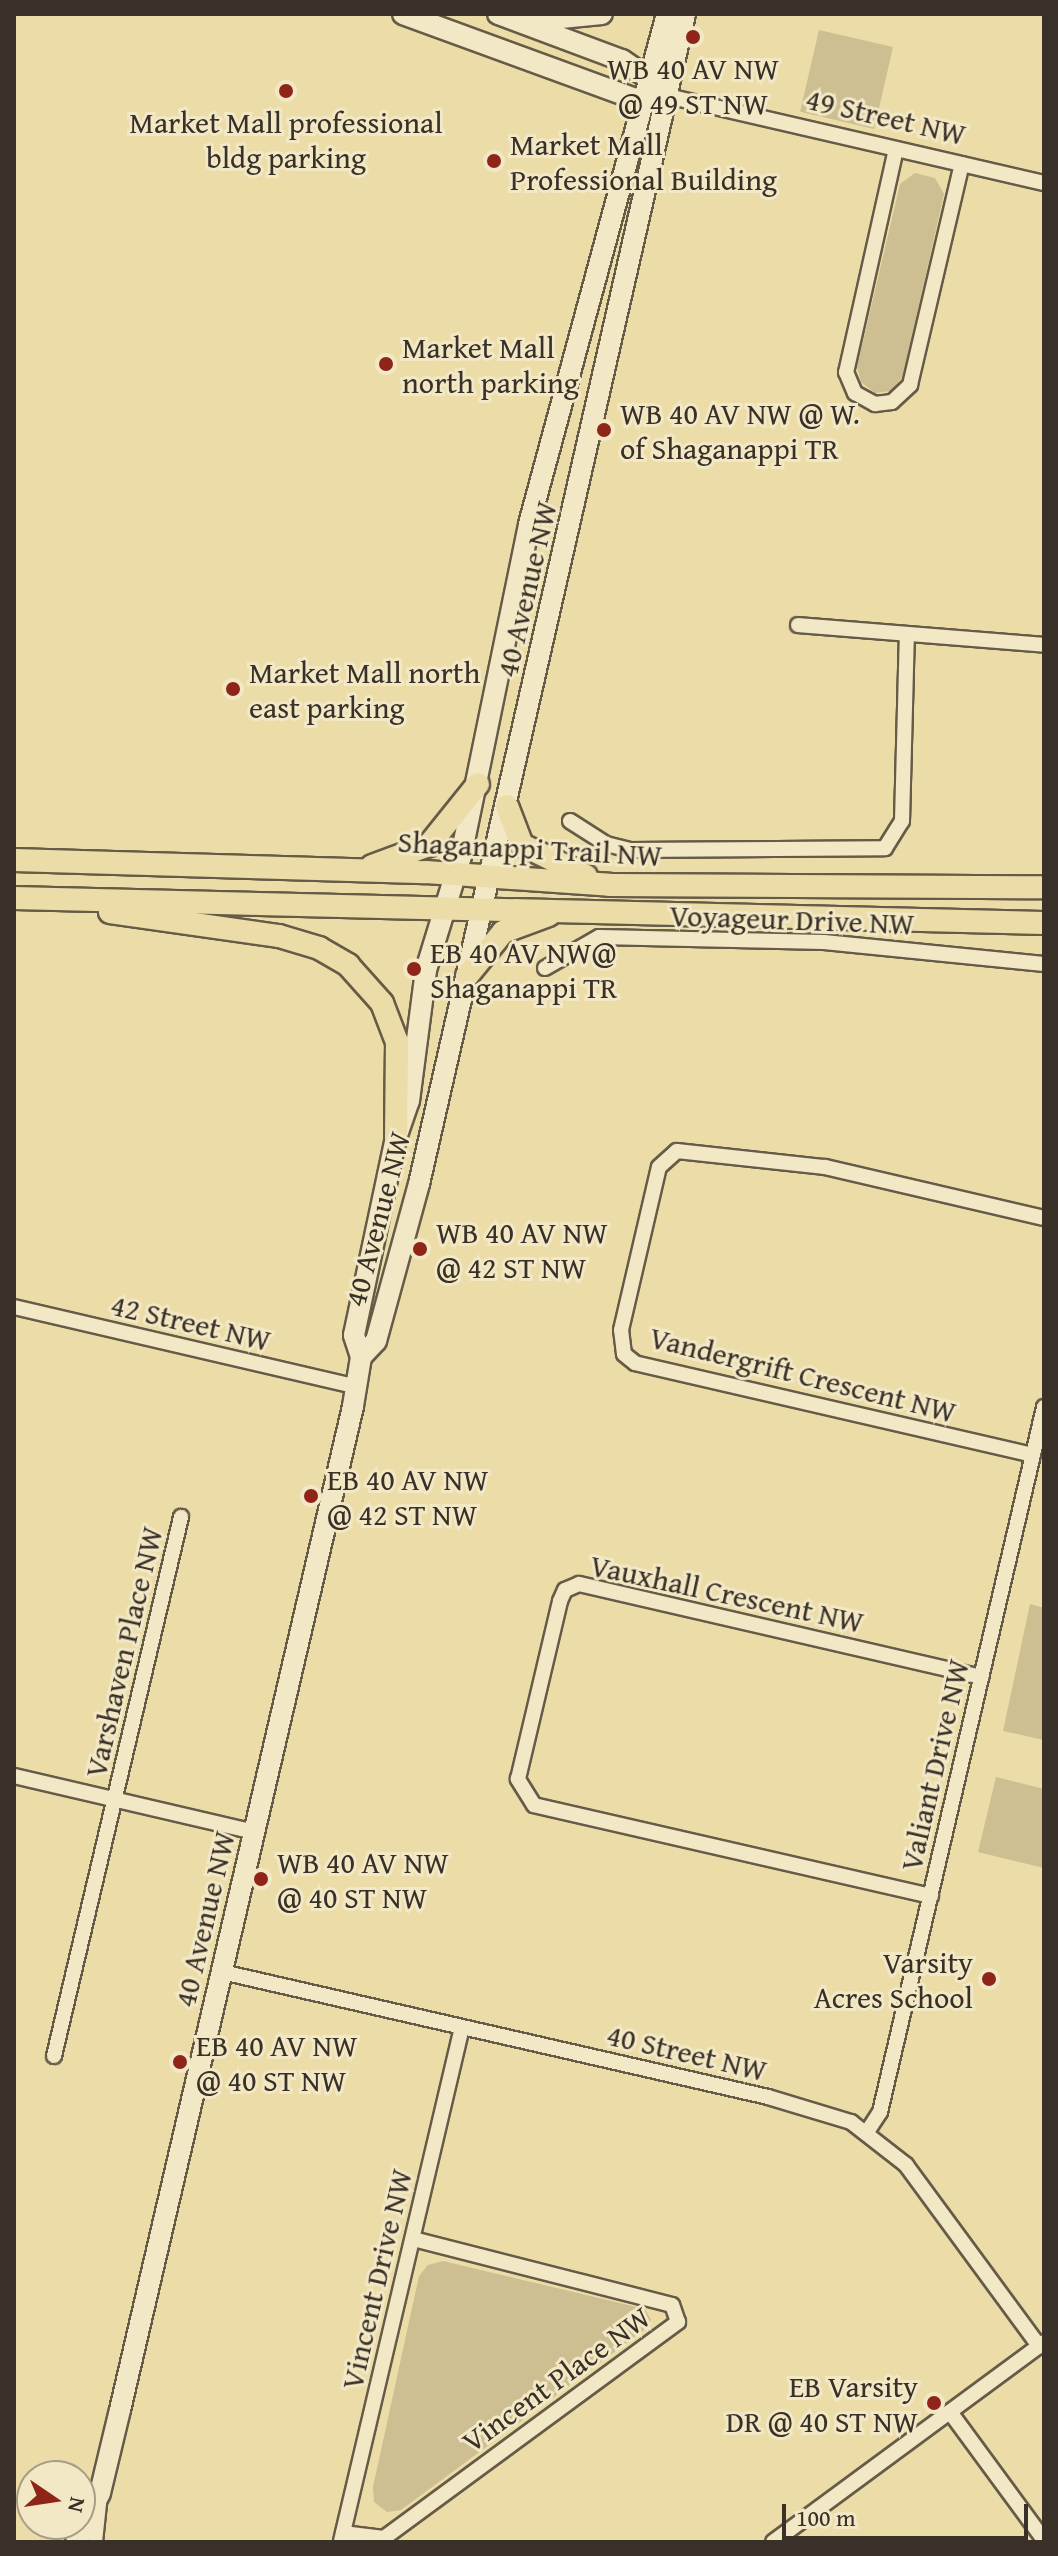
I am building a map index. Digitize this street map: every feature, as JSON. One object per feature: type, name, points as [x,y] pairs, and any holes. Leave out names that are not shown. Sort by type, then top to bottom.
[{"type":"main road","points":[[362,870],[429,845],[478,784]]},
{"type":"main road","points":[[507,806],[516,838],[533,853],[610,885]]},
{"type":"main road","name":"Shaganappi Trail NW","points":[[14,860],[362,870],[610,885],[1044,887]]},
{"type":"main road","points":[[14,898],[279,936],[341,961],[374,991],[397,1042],[396,1138]]},
{"type":"main road","name":"Shaganappi Trail NW","points":[[14,898],[444,906],[1044,923]]},
{"type":"main road","points":[[467,976],[503,932],[561,911]]},
{"type":"street","points":[[403,14],[643,102]]},
{"type":"street","points":[[498,14],[651,76],[667,96]]},
{"type":"street","points":[[533,14],[570,18],[602,14]]},
{"type":"street","name":"40 Avenue NW","points":[[95,2542],[100,2493],[357,1387],[361,1357],[354,1335],[396,1138],[409,1101],[422,993],[478,784],[529,524],[667,14]]},
{"type":"street","name":"40 Avenue NW","points":[[361,1357],[376,1341],[389,1299],[467,976],[685,14]]},
{"type":"street","name":"49 Street NW","points":[[643,102],[667,96],[1044,183]]},
{"type":"street","points":[[896,149],[846,372],[855,393],[875,404],[892,402],[910,385],[962,164]]},
{"type":"street","points":[[798,625],[1044,645]]},
{"type":"street","points":[[570,821],[606,844],[630,850],[866,851],[895,839],[902,821],[907,635]]},
{"type":"street","name":"Voyageur Drive NW","points":[[545,968],[599,937],[824,942],[1044,964]]},
{"type":"street","name":"Vandergrift Crescent NW","points":[[1033,1455],[635,1363],[624,1354],[621,1330],[659,1167],[677,1151],[825,1167],[1044,1218]]},
{"type":"street","name":"42 Street NW","points":[[14,1307],[357,1387]]},
{"type":"street","name":"Valiant Drive NW","points":[[867,2132],[880,2112],[1044,1407]]},
{"type":"street","name":"Varshaven Place NW","points":[[54,2056],[181,1517]]},
{"type":"street","name":"Vauxhall Crescent NW","points":[[931,1896],[534,1805],[518,1779],[560,1601],[565,1590],[579,1584],[981,1677]]},
{"type":"street","points":[[14,1776],[254,1832]]},
{"type":"street","name":"40 Street NW","points":[[222,1972],[811,2108],[867,2132],[906,2165],[1041,2344]]},
{"type":"street","name":"Vincent Drive NW","points":[[342,2538],[462,2027]]},
{"type":"street","name":"Vincent Place NW","points":[[342,2538],[384,2538],[678,2322],[672,2305],[413,2239]]},
{"type":"street","points":[[779,2540],[1041,2344]]},
{"type":"street","points":[[950,2412],[1044,2540]]},
{"type":"street","name":"40 Avenue NW","points":[[76,2542],[100,2493]]},
{"type":"shaded area","points":[[819,30],[893,47],[874,129],[800,112]]},
{"type":"shaded area","points":[[915,173],[935,178],[944,194],[903,376],[891,391],[875,393],[861,382],[857,367],[900,184]]},
{"type":"shaded area","points":[[1030,1604],[1044,1608],[1044,1740],[1003,1731]]},
{"type":"shaded area","points":[[996,1777],[1044,1789],[1044,1868],[978,1852]]},
{"type":"shaded area","points":[[443,2261],[645,2309],[651,2320],[644,2330],[401,2510],[387,2512],[374,2502],[373,2487],[419,2276],[428,2265]]},
{"type":"place","name":"WB 40 AV NW @ 49 ST NW","points":[[693,37]]},
{"type":"place","name":"Market Mall professional bldg parking","points":[[286,91]]},
{"type":"place","name":"Market Mall Professional Building","points":[[494,161]]},
{"type":"place","name":"Market Mall north parking","points":[[386,364]]},
{"type":"place","name":"WB 40 AV NW @ W. of Shaganappi TR","points":[[604,430]]},
{"type":"place","name":"Market Mall north east parking","points":[[233,689]]},
{"type":"place","name":"EB 40 AV NW@ Shaganappi TR","points":[[414,969]]},
{"type":"place","name":"WB 40 AV NW @ 42 ST NW","points":[[420,1249]]},
{"type":"place","name":"EB 40 AV NW @ 42 ST NW","points":[[311,1496]]},
{"type":"place","name":"WB 40 AV NW @ 40 ST NW","points":[[261,1879]]},
{"type":"place","name":"Varsity Acres School","points":[[989,1979]]},
{"type":"place","name":"EB 40 AV NW @ 40 ST NW","points":[[180,2062]]},
{"type":"place","name":"EB Varsity DR @ 40 ST NW","points":[[934,2403]]}]
